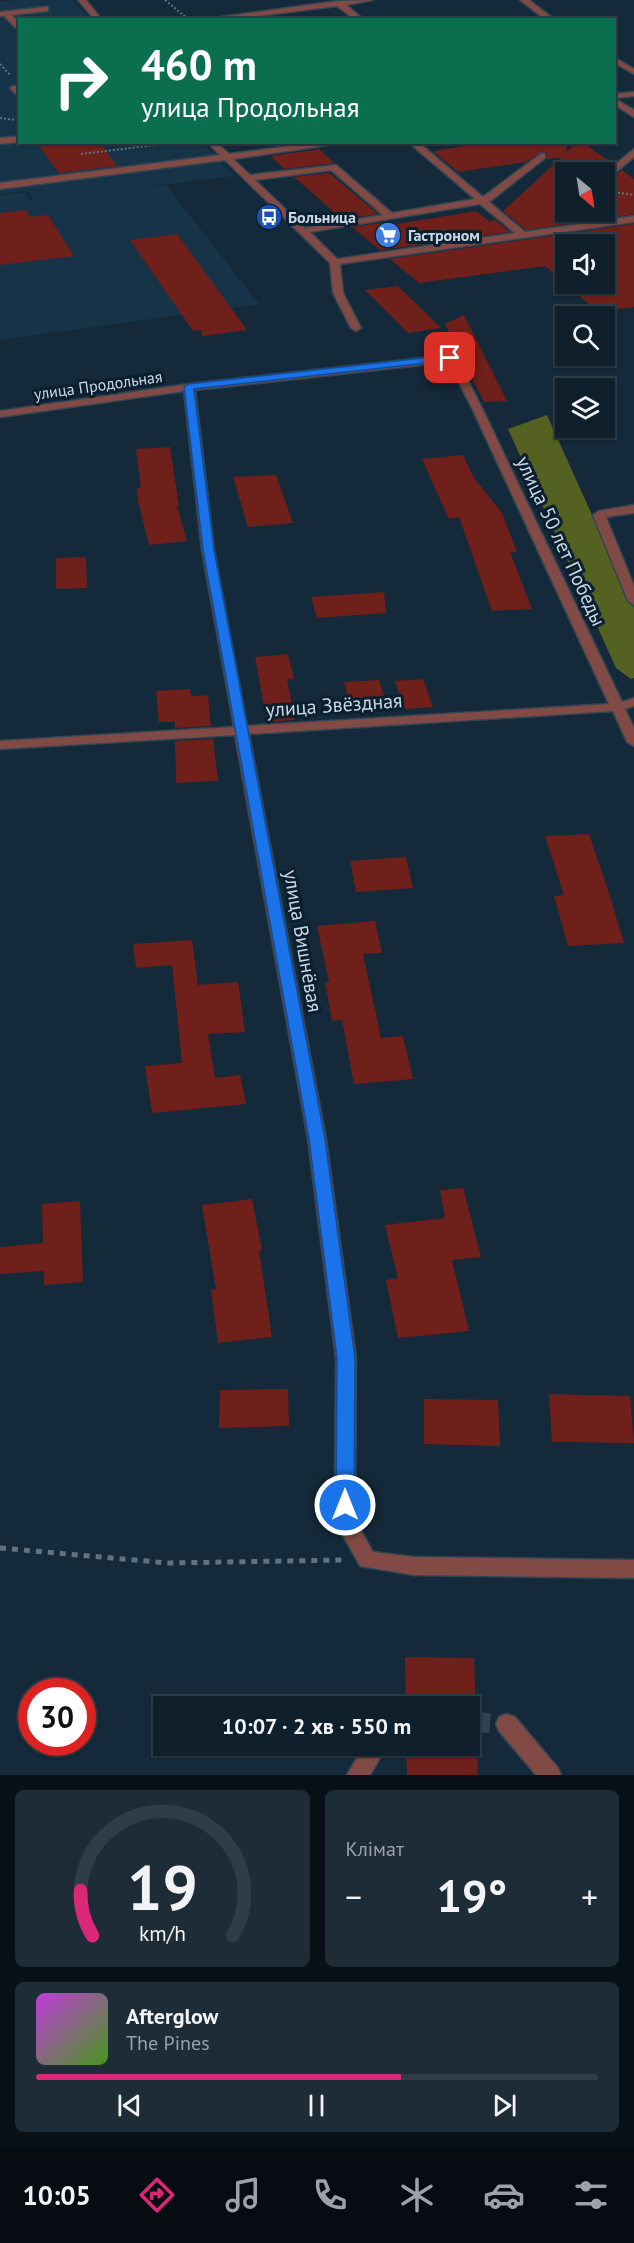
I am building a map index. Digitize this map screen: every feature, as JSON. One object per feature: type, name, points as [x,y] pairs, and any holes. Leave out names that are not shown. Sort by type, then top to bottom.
[{"type":"street","points":[[81,0],[97,18]]},
{"type":"street","points":[[218,18],[369,0]]},
{"type":"street","points":[[524,0],[549,18]]},
{"type":"street","points":[[338,3],[358,18]]},
{"type":"street","points":[[3,14],[45,9]]},
{"type":"street","points":[[3,14],[18,28]]},
{"type":"street","points":[[616,61],[632,70]]},
{"type":"street","points":[[616,70],[632,70]]},
{"type":"street","points":[[616,99],[634,94]]},
{"type":"street","points":[[616,100],[634,114]]},
{"type":"street","points":[[0,141],[18,139]]},
{"type":"street","points":[[213,144],[335,264],[338,293],[356,328]]},
{"type":"street","points":[[0,186],[321,144]]},
{"type":"street","points":[[414,144],[523,235]]},
{"type":"street","points":[[615,168],[634,152]]},
{"type":"street","points":[[302,231],[482,202],[542,156]]},
{"type":"street","points":[[247,178],[333,167],[390,216]]},
{"type":"street","points":[[335,264],[634,219]]},
{"type":"street","name":"улица Продольная","points":[[0,414],[189,387],[450,358]]},
{"type":"street","name":"улица 50 лет Победы","points":[[450,358],[477,408],[634,742]]},
{"type":"street","name":"улица Вишнёвая","points":[[189,387],[208,550],[317,1139],[346,1358],[345,1505],[350,1530],[367,1560]]},
{"type":"street","points":[[634,509],[599,515],[634,601]]},
{"type":"street","name":"улица Звёздная","points":[[0,745],[618,706],[634,702]]},
{"type":"street","points":[[367,1560],[414,1566],[634,1569]]},
{"type":"street","points":[[507,1724],[550,1775]]},
{"type":"street","points":[[358,1775],[370,1756]]},
{"type":"path","points":[[165,0],[187,18]]},
{"type":"path","points":[[0,118],[18,121]]},
{"type":"path","points":[[81,154],[156,145]]},
{"type":"path","points":[[542,156],[565,162]]},
{"type":"path","points":[[615,192],[634,195]]},
{"type":"path","points":[[0,1548],[168,1563],[367,1560]]},
{"type":"shaded area","points":[[72,0],[89,18],[18,18],[18,144],[204,144],[234,176],[111,191],[166,185],[259,304],[0,340],[0,195],[26,192],[30,200],[33,200],[28,191],[0,194],[0,2]]},
{"type":"green space","points":[[547,415],[555,438],[557,438],[634,608],[634,678],[631,679],[616,668],[508,429]]},
{"type":"building","points":[[37,144],[100,144],[117,166],[59,173]]},
{"type":"building","points":[[480,144],[566,144],[567,152],[575,144],[585,144],[610,162],[557,162],[562,157],[547,159],[547,153],[543,151],[526,162],[458,172],[433,151]]},
{"type":"building","points":[[319,149],[334,163],[284,169],[271,156]]},
{"type":"building","points":[[555,163],[555,222],[580,222],[526,230],[503,211]]},
{"type":"building","points":[[622,170],[634,179],[634,214],[615,217],[615,175]]},
{"type":"building","points":[[329,173],[378,214],[342,219],[294,177]]},
{"type":"building","points":[[26,210],[30,217],[48,215],[74,256],[0,265],[0,213]]},
{"type":"building","points":[[476,211],[490,222],[494,219],[510,232],[380,250],[352,227],[387,222],[391,225]]},
{"type":"building","points":[[634,224],[634,307],[615,310],[615,306],[591,306],[577,294],[615,294],[615,234],[564,234]]},
{"type":"building","points":[[177,234],[247,330],[202,336],[201,330],[193,331],[130,240]]},
{"type":"building","points":[[555,235],[555,275],[545,266],[419,283],[390,259]]},
{"type":"building","points":[[398,286],[441,328],[408,333],[365,290]]},
{"type":"building","points":[[464,315],[507,401],[484,402],[445,324]]},
{"type":"building","points":[[170,447],[179,506],[177,506],[187,541],[149,545],[138,501],[137,488],[141,488],[136,449]]},
{"type":"building","points":[[463,455],[474,478],[502,513],[517,552],[510,552],[532,609],[492,611],[459,517],[449,519],[422,459]]},
{"type":"building","points":[[276,475],[293,523],[248,527],[233,477]]},
{"type":"building","points":[[86,557],[87,588],[56,589],[56,558]]},
{"type":"building","points":[[384,592],[386,613],[317,618],[311,597]]},
{"type":"building","points":[[288,654],[294,679],[287,679],[295,720],[267,722],[255,657]]},
{"type":"building","points":[[423,679],[433,707],[405,709],[395,681]]},
{"type":"building","points":[[379,680],[386,703],[351,706],[344,682]]},
{"type":"building","points":[[190,689],[191,696],[208,695],[211,726],[175,728],[175,722],[159,722],[156,691]]},
{"type":"building","points":[[213,739],[218,781],[176,783],[175,741]]},
{"type":"building","points":[[589,834],[624,943],[568,946],[554,896],[564,895],[545,836]]},
{"type":"building","points":[[406,857],[413,888],[356,892],[350,861]]},
{"type":"building","points":[[375,921],[382,953],[363,954],[381,1038],[403,1036],[413,1079],[354,1084],[342,1020],[332,1021],[325,983],[329,982],[317,926]]},
{"type":"building","points":[[192,940],[198,985],[238,982],[245,1032],[208,1034],[215,1078],[240,1075],[246,1104],[152,1113],[145,1066],[182,1063],[172,965],[136,968],[133,944]]},
{"type":"building","points":[[463,1188],[481,1257],[452,1260],[469,1331],[398,1338],[386,1280],[398,1278],[385,1225],[445,1218],[440,1190]]},
{"type":"building","points":[[252,1199],[262,1250],[259,1251],[272,1337],[218,1343],[211,1290],[216,1289],[202,1205]]},
{"type":"building","points":[[80,1201],[83,1282],[44,1285],[44,1271],[0,1274],[0,1247],[43,1243],[42,1204]]},
{"type":"building","points":[[288,1389],[289,1426],[219,1428],[220,1390]]},
{"type":"building","points":[[549,1394],[630,1396],[634,1443],[552,1442]]},
{"type":"building","points":[[424,1399],[498,1400],[500,1446],[424,1444]]},
{"type":"building","points":[[405,1657],[474,1658],[475,1696],[406,1696]]},
{"type":"building","points":[[406,1756],[477,1756],[478,1775],[407,1775]]},
{"type":"tunnel","points":[[480,1723],[507,1724]]},
{"type":"place","name":"Больница","points":[[269,217]]},
{"type":"place","name":"Гастроном","points":[[388,235]]},
{"type":"route","points":[[345,1505],[346,1358],[317,1139],[275,900],[208,550],[189,387],[450,358]]}]
